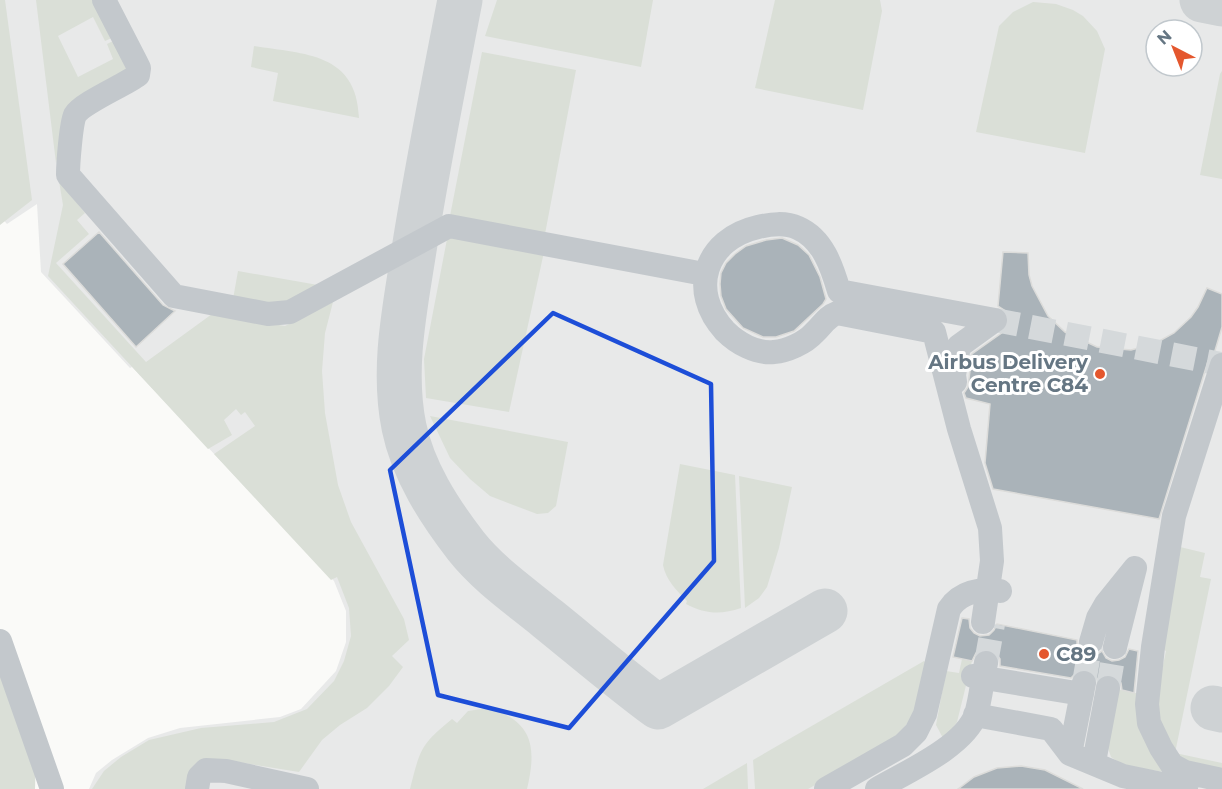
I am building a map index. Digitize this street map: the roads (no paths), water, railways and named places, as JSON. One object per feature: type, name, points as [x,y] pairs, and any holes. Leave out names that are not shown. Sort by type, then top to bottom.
[{"type":"street","points":[[104,0],[139,68],[138,75],[75,114],[68,175],[174,296],[268,314],[290,312],[449,226],[705,274]]},
{"type":"street","points":[[988,623],[994,590],[990,528],[959,429],[934,332],[837,313],[827,316],[812,336],[801,343],[775,352],[762,352],[732,338],[711,312],[706,297],[705,274],[720,247],[731,238],[752,228],[782,224],[799,228],[821,248],[829,259],[839,291],[995,320],[959,346],[954,375],[964,418],[997,523],[1003,572],[994,590]]},
{"type":"street","points":[[939,346],[954,313]]},
{"type":"street","points":[[1220,376],[1174,516],[1153,647],[1147,704],[1149,723],[1172,765],[1185,772],[1222,780]]},
{"type":"street","points":[[1091,642],[1098,618],[1106,604],[1135,568],[1147,556],[1170,545]]},
{"type":"street","points":[[1115,647],[1135,568]]},
{"type":"street","points":[[826,789],[903,745],[916,732],[925,714],[949,609],[954,601],[969,592],[994,590]]},
{"type":"street","points":[[0,641],[52,789]]},
{"type":"street","points":[[979,670],[1083,688],[1070,754]]},
{"type":"street","points":[[877,789],[945,750],[958,738],[975,716],[979,670]]},
{"type":"street","points":[[958,738],[979,670]]},
{"type":"street","points":[[1094,762],[1108,688]]},
{"type":"street","points":[[975,716],[1051,729],[1070,754],[1094,762],[1123,776],[1186,789]]},
{"type":"street","points":[[915,789],[922,763]]},
{"type":"street","points":[[197,789],[199,777],[206,770],[226,771],[307,789]]},
{"type":"tunnel","points":[[995,320],[1221,364]]},
{"type":"tunnel","points":[[986,663],[993,624]]},
{"type":"tunnel","points":[[1084,683],[1091,642]]},
{"type":"tunnel","points":[[1108,688],[1115,647]]},
{"type":"place","name":"Airbus Delivery Centre C84","points":[[1100,374]]},
{"type":"place","name":"C89","points":[[1044,654]]}]
